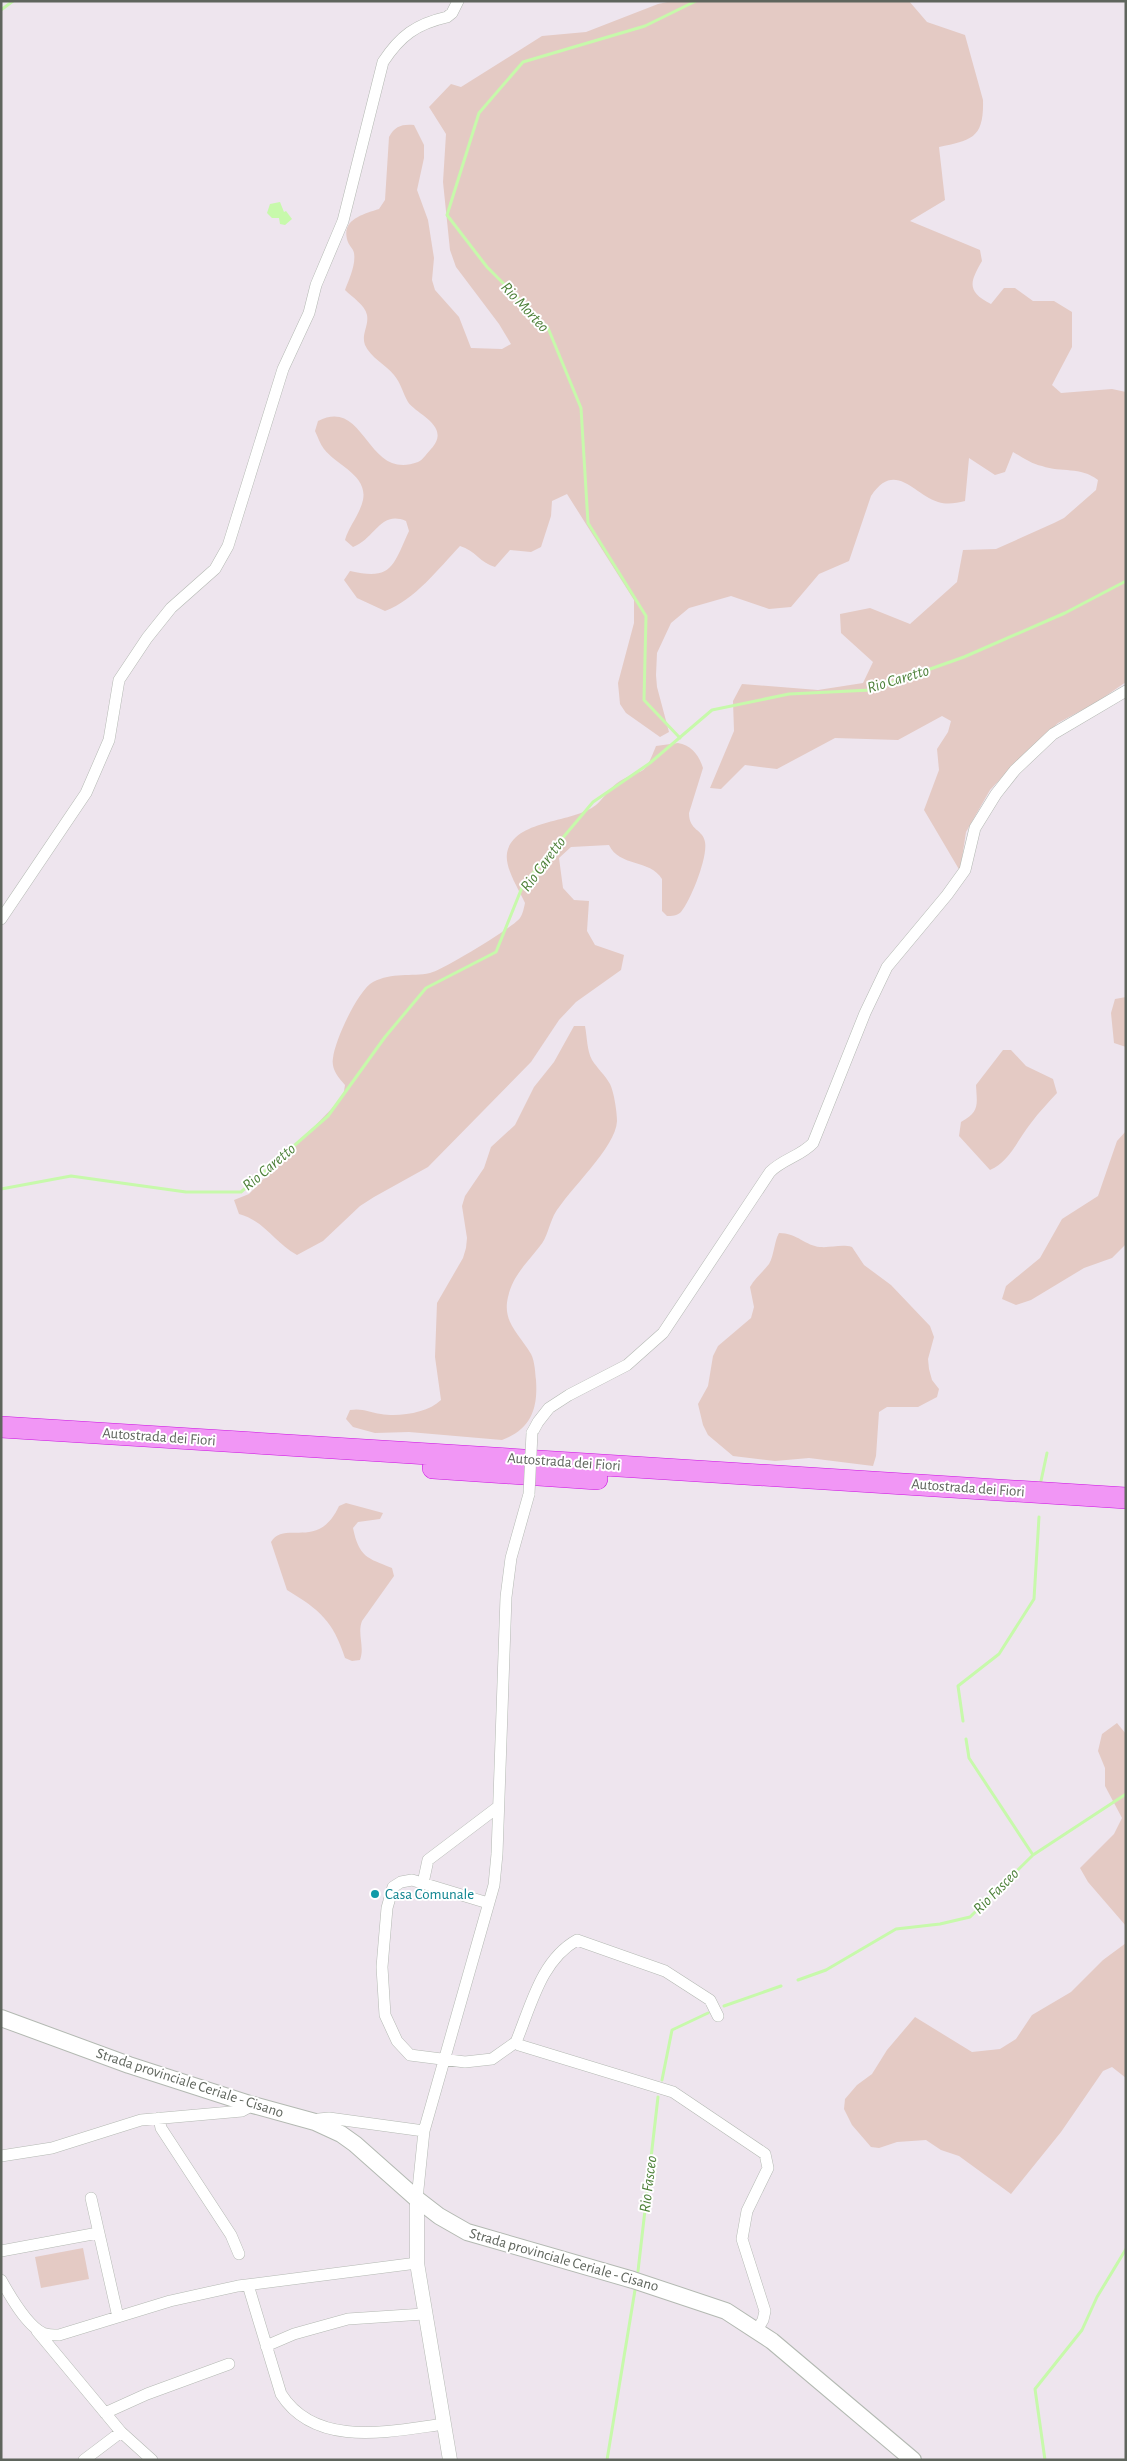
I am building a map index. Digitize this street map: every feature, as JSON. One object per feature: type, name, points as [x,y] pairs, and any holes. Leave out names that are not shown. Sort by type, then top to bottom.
[{"type":"highway","name":"Autostrada dei Fiori","points":[[1,1428],[1126,1498]]},
{"type":"highway","name":"Autostrada dei Fiori","points":[[1,1442],[1126,1511]]},
{"type":"main road","name":"Strada provinciale Ceriale - Cisano","points":[[1,2018],[129,2065],[315,2122],[341,2134],[355,2144],[417,2199],[439,2216],[467,2232],[690,2297],[726,2311],[757,2330],[913,2460]]},
{"type":"street","points":[[1,919],[86,793],[109,740],[120,680],[147,638],[171,608],[215,569],[228,546],[254,468],[283,369],[309,313],[316,285],[343,221],[383,62],[394,45],[408,33],[418,27],[447,17],[452,13],[458,1]]},
{"type":"street","points":[[450,2460],[424,2314],[417,2263],[417,2199],[424,2131],[497,1868],[506,1597],[511,1558],[529,1494],[532,1433],[549,1408],[569,1395],[627,1365],[663,1333],[770,1172],[780,1162],[806,1151],[813,1143],[865,1013],[887,967],[947,895],[964,870],[974,828],[996,794],[1015,770],[1053,734],[1126,691]]},
{"type":"street","points":[[424,1883],[428,1860],[498,1807]]},
{"type":"street","points":[[488,1903],[412,1880],[401,1882],[393,1887],[386,1908],[382,1967],[385,2015],[397,2041],[410,2055],[465,2062],[492,2059],[516,2042],[539,1983],[566,1946],[577,1940],[665,1971],[710,2000],[718,2016]]},
{"type":"street","points":[[516,2042],[520,2045],[673,2092],[765,2154],[768,2168],[747,2211],[742,2239],[765,2311],[764,2320],[757,2330]]},
{"type":"street","points":[[1,2156],[52,2148],[141,2120],[242,2111],[252,2104]]},
{"type":"street","points":[[159,2118],[161,2128],[231,2235],[239,2254]]},
{"type":"street","points":[[315,2122],[319,2118],[329,2118],[424,2131]]},
{"type":"street","points":[[91,2198],[118,2317]]},
{"type":"street","points":[[1,2251],[98,2233]]},
{"type":"street","points":[[36,2329],[45,2334],[59,2335],[183,2298],[248,2285],[417,2263]]},
{"type":"street","points":[[1,2280],[13,2301],[105,2413],[121,2432],[152,2460]]},
{"type":"street","points":[[248,2285],[274,2377],[287,2404],[301,2415],[321,2426],[356,2432],[444,2424]]},
{"type":"street","points":[[266,2346],[294,2334],[348,2320],[424,2314]]},
{"type":"street","points":[[105,2413],[147,2394],[229,2364]]},
{"type":"street","points":[[84,2460],[121,2432]]},
{"type":"shaded area","points":[[672,1],[909,1],[927,22],[965,35],[983,100],[981,122],[978,130],[968,139],[939,147],[945,200],[910,221],[980,250],[982,261],[973,280],[973,286],[977,295],[991,304],[1004,288],[1015,288],[1033,301],[1054,301],[1072,312],[1072,347],[1052,385],[1061,393],[1112,389],[1126,392],[1126,682],[1097,702],[1058,723],[1023,755],[990,790],[966,832],[960,871],[924,810],[939,770],[937,749],[948,732],[951,721],[942,716],[898,740],[835,738],[777,769],[745,765],[721,789],[710,788],[734,731],[733,701],[742,684],[818,690],[863,683],[873,662],[841,633],[840,614],[870,608],[910,624],[957,582],[963,550],[996,549],[1064,518],[1096,490],[1098,480],[1091,476],[1078,471],[1038,465],[1013,452],[1005,472],[995,475],[969,458],[965,501],[949,504],[938,502],[904,482],[888,481],[880,486],[871,496],[849,561],[819,574],[791,607],[769,609],[731,596],[689,608],[671,623],[657,653],[657,687],[669,732],[660,737],[626,713],[620,704],[618,683],[634,623],[634,600],[567,494],[552,501],[551,516],[541,547],[531,552],[510,550],[495,567],[485,563],[470,550],[460,546],[416,591],[396,606],[385,611],[357,598],[344,580],[350,571],[375,574],[389,568],[399,553],[409,531],[406,521],[390,519],[384,522],[361,543],[353,547],[345,540],[362,505],[363,491],[356,477],[329,455],[323,447],[315,431],[318,421],[334,416],[347,420],[357,428],[387,461],[401,465],[422,460],[436,441],[438,434],[431,422],[408,402],[394,375],[367,349],[364,341],[367,323],[366,311],[345,290],[354,262],[353,251],[348,243],[346,232],[351,222],[356,218],[379,209],[385,200],[389,137],[399,126],[414,125],[424,145],[424,158],[417,190],[428,220],[434,258],[432,280],[435,290],[459,317],[471,348],[502,349],[511,344],[499,324],[456,267],[450,250],[443,182],[446,134],[429,107],[451,84],[461,87],[542,36],[586,32],[658,4]]},
{"type":"shaded area","points":[[280,202],[284,212],[286,211],[292,219],[285,225],[280,224],[279,218],[272,218],[267,213],[270,204]]},
{"type":"shaded area","points":[[678,743],[694,751],[703,768],[689,813],[691,823],[702,835],[705,842],[704,858],[698,878],[681,912],[673,916],[667,916],[662,911],[662,879],[650,868],[620,857],[609,845],[571,847],[559,858],[563,888],[574,900],[589,901],[587,931],[595,945],[624,955],[621,970],[576,1002],[559,1020],[531,1062],[428,1167],[360,1206],[323,1241],[297,1255],[282,1245],[256,1222],[239,1214],[234,1200],[249,1194],[343,1097],[345,1085],[334,1069],[333,1058],[348,1016],[367,987],[373,982],[387,977],[423,974],[437,970],[477,948],[515,923],[521,916],[525,903],[507,862],[508,849],[514,839],[523,832],[535,827],[586,811],[596,805],[617,783],[643,770],[649,763],[656,746]]},
{"type":"shaded area","points":[[1126,997],[1126,1047],[1114,1043],[1111,1013],[1115,999]]},
{"type":"shaded area","points":[[574,1026],[585,1026],[590,1056],[611,1088],[617,1121],[615,1132],[609,1144],[554,1215],[542,1243],[521,1270],[510,1289],[507,1306],[509,1321],[531,1354],[535,1367],[536,1400],[531,1417],[520,1430],[502,1440],[409,1432],[375,1433],[353,1427],[346,1419],[350,1410],[362,1410],[388,1415],[404,1414],[429,1408],[441,1400],[435,1357],[437,1303],[463,1258],[466,1248],[467,1238],[462,1206],[465,1196],[484,1168],[491,1147],[515,1125],[534,1087],[554,1062]]},
{"type":"shaded area","points":[[1003,1050],[1011,1050],[1026,1066],[1053,1079],[1057,1093],[1026,1129],[1003,1161],[990,1170],[959,1136],[961,1122],[972,1114],[976,1107],[976,1085]]},
{"type":"shaded area","points":[[1126,1131],[1126,1244],[1112,1258],[1084,1268],[1031,1300],[1016,1305],[1002,1299],[1006,1286],[1040,1258],[1062,1219],[1098,1196],[1117,1141]]},
{"type":"shaded area","points":[[779,1233],[791,1235],[815,1246],[852,1247],[864,1265],[891,1285],[930,1326],[934,1337],[928,1359],[932,1380],[939,1389],[937,1397],[918,1407],[887,1407],[879,1412],[876,1456],[873,1466],[809,1458],[775,1461],[733,1456],[708,1435],[703,1425],[698,1404],[708,1386],[713,1356],[718,1346],[751,1318],[754,1307],[750,1287],[769,1264]]},
{"type":"shaded area","points":[[346,1503],[383,1513],[380,1519],[358,1522],[353,1528],[361,1551],[370,1559],[392,1568],[394,1576],[362,1621],[360,1660],[352,1661],[345,1658],[336,1635],[324,1618],[308,1604],[287,1590],[271,1542],[277,1536],[284,1533],[312,1532],[321,1528],[331,1520],[339,1506]]},
{"type":"shaded area","points":[[1117,1723],[1126,1734],[1126,1926],[1088,1882],[1080,1868],[1114,1834],[1122,1818],[1105,1786],[1105,1768],[1098,1751],[1102,1734]]},
{"type":"shaded area","points":[[1126,1943],[1126,2078],[1112,2067],[1103,2071],[1061,2132],[1011,2194],[959,2156],[941,2150],[926,2140],[897,2142],[879,2148],[871,2147],[852,2125],[844,2109],[845,2099],[857,2085],[872,2074],[887,2050],[915,2017],[972,2052],[1000,2049],[1016,2039],[1032,2015],[1071,1992],[1103,1960]]},
{"type":"shaded area","points":[[83,2248],[89,2279],[41,2288],[35,2257]]},
{"type":"waterway","points":[[1,10],[13,1]]},
{"type":"waterway","name":"Rio Morteo","points":[[680,738],[644,700],[646,616],[588,523],[581,408],[548,328],[487,267],[447,215],[479,113],[523,62],[645,26],[696,1]]},
{"type":"waterway","name":"Rio Caretto","points":[[1,1189],[71,1176],[186,1192],[241,1192],[328,1116],[385,1037],[426,988],[496,952],[523,885],[593,802],[650,763],[712,710],[789,694],[871,690],[964,657],[1065,613],[1126,581]]},
{"type":"waterway","points":[[1041,1481],[1047,1453]]},
{"type":"waterway","points":[[963,1721],[958,1686],[999,1654],[1034,1599],[1039,1517]]},
{"type":"waterway","points":[[966,1739],[969,1758],[1033,1855]]},
{"type":"waterway","name":"Rio Fasceo","points":[[798,1980],[826,1970],[896,1929],[940,1924],[970,1917],[1033,1855],[1126,1794]]},
{"type":"waterway","name":"Rio Fasceo","points":[[724,2006],[781,1986]]},
{"type":"waterway","name":"Rio Fasceo","points":[[662,2080],[672,2030],[708,2013]]},
{"type":"waterway","name":"Rio Fasceo","points":[[638,2271],[658,2097]]},
{"type":"waterway","points":[[1045,2460],[1035,2389],[1082,2330],[1097,2297],[1126,2249]]},
{"type":"waterway","name":"Rio Fasceo","points":[[607,2460],[635,2290]]},
{"type":"place","name":"Casa Comunale","points":[[375,1894]]}]
